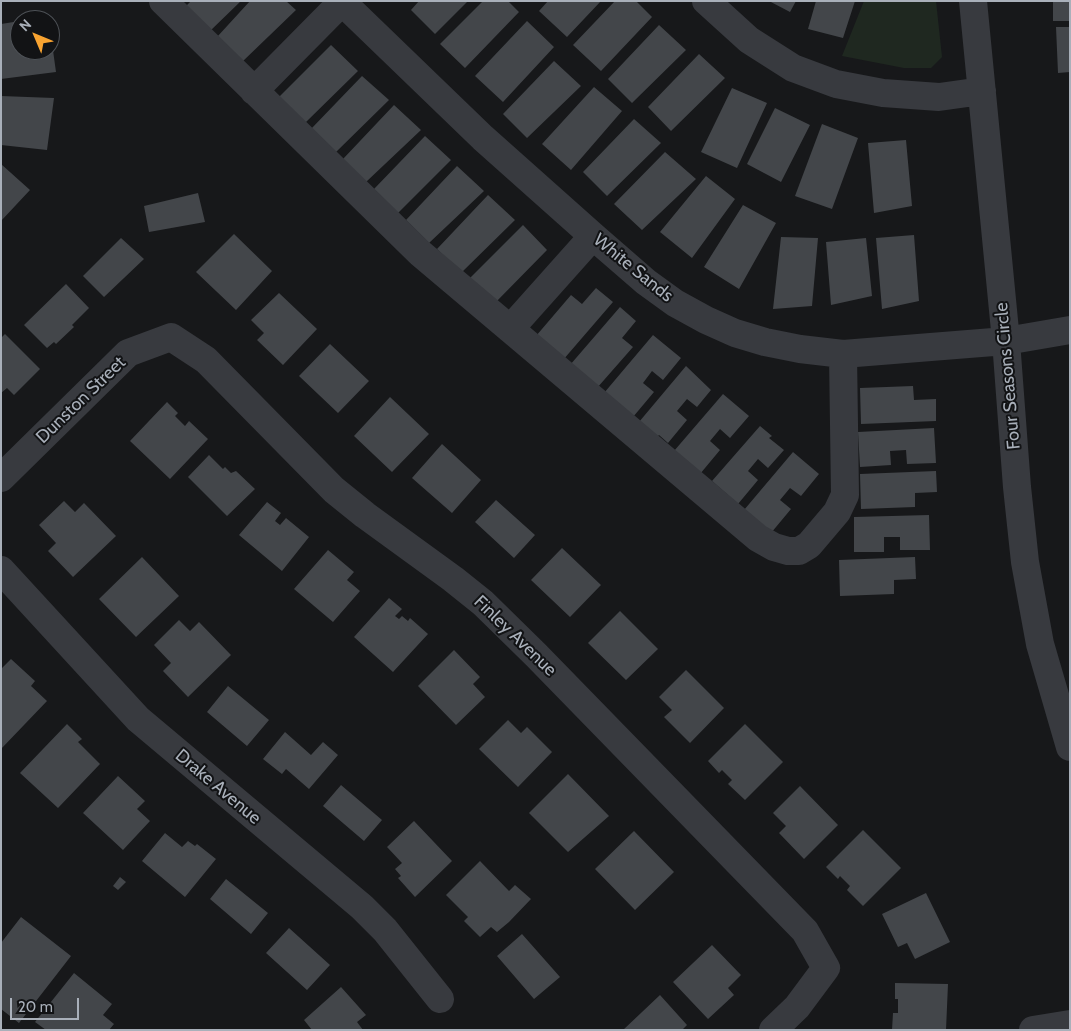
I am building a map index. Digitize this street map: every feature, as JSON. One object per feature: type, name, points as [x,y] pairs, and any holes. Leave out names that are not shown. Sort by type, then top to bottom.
[{"type":"street","points":[[163,1],[420,253],[758,538],[774,547],[788,551],[799,551],[809,545],[837,512],[845,495],[843,354]]},
{"type":"street","points":[[706,1],[749,40],[793,68],[836,84],[883,93],[939,97],[982,91]]},
{"type":"street","name":"Four Seasons Circle","points":[[973,1],[1006,340],[1017,487],[1025,562],[1040,644],[1070,747]]},
{"type":"street","points":[[254,91],[342,2]]},
{"type":"street","name":"White Sands","points":[[342,2],[483,138],[593,236],[646,282],[675,303],[706,320],[735,333],[765,342],[800,349],[843,354],[1006,340],[1070,330]]},
{"type":"street","points":[[510,329],[593,236]]},
{"type":"street","name":"Dunston Street","points":[[1,478],[128,353],[171,337]]},
{"type":"street","name":"Finley Avenue","points":[[171,337],[206,360],[334,490],[365,515],[454,579],[483,603],[536,655],[805,932],[826,968],[797,1007],[773,1030]]},
{"type":"street","name":"Drake Avenue","points":[[1,570],[138,719],[362,907],[385,930],[440,999]]},
{"type":"street","points":[[1033,1030],[1070,1024]]},
{"type":"shaded area","points":[[864,1],[936,1],[942,57],[931,68],[904,68],[842,56]]},
{"type":"building","points":[[191,1],[241,1],[210,31],[185,7]]},
{"type":"building","points":[[250,1],[286,1],[296,10],[242,62],[217,37]]},
{"type":"building","points":[[419,1],[468,1],[435,34],[411,10]]},
{"type":"building","points":[[483,1],[508,1],[519,12],[465,68],[440,44]]},
{"type":"building","points":[[548,1],[601,1],[567,37],[539,11]]},
{"type":"building","points":[[615,1],[636,1],[652,17],[601,71],[573,45]]},
{"type":"building","points":[[769,1],[796,1],[790,12]]},
{"type":"building","points":[[816,1],[855,1],[843,38],[808,29]]},
{"type":"building","points":[[1053,1],[1070,1],[1070,21],[1053,21]]},
{"type":"building","points":[[527,21],[554,47],[503,102],[475,76]]},
{"type":"building","points":[[10,23],[10,60],[54,60],[56,72],[1,79],[1,24]]},
{"type":"building","points":[[659,25],[686,50],[632,103],[608,79]]},
{"type":"building","points":[[1056,27],[1070,27],[1070,72],[1058,73]]},
{"type":"building","points":[[331,45],[358,71],[305,123],[279,97]]},
{"type":"building","points":[[699,54],[725,78],[671,131],[648,107]]},
{"type":"building","points":[[554,61],[581,86],[527,138],[503,114]]},
{"type":"building","points":[[362,76],[389,100],[335,153],[311,129]]},
{"type":"building","points":[[594,87],[622,111],[571,170],[542,144]]},
{"type":"building","points":[[732,88],[767,103],[737,168],[701,152]]},
{"type":"building","points":[[1,96],[54,98],[47,150],[1,145]]},
{"type":"building","points":[[394,105],[421,130],[366,182],[343,159]]},
{"type":"building","points":[[775,108],[810,125],[781,182],[747,164]]},
{"type":"building","points":[[634,119],[661,143],[607,196],[583,172]]},
{"type":"building","points":[[822,124],[858,138],[832,209],[795,196]]},
{"type":"building","points":[[425,136],[451,160],[398,213],[374,189]]},
{"type":"building","points":[[906,140],[912,206],[874,213],[868,143]]},
{"type":"building","points":[[665,152],[696,179],[642,230],[614,204]]},
{"type":"building","points":[[1,164],[30,190],[1,221]]},
{"type":"building","points":[[457,166],[484,191],[429,243],[406,220]]},
{"type":"building","points":[[706,176],[735,199],[692,258],[660,232]]},
{"type":"building","points":[[198,193],[205,222],[149,232],[144,206]]},
{"type":"building","points":[[488,195],[515,220],[461,273],[437,249]]},
{"type":"building","points":[[743,205],[776,223],[739,289],[704,267]]},
{"type":"building","points":[[523,225],[547,250],[495,303],[470,278]]},
{"type":"building","points":[[234,234],[272,271],[236,310],[196,272]]},
{"type":"building","points":[[914,235],[919,301],[882,309],[876,238]]},
{"type":"building","points":[[781,237],[818,238],[812,306],[773,309]]},
{"type":"building","points":[[121,238],[144,259],[104,297],[83,276]]},
{"type":"building","points":[[866,238],[872,296],[831,305],[826,242]]},
{"type":"building","points":[[66,284],[89,308],[72,325],[74,327],[56,344],[54,342],[47,348],[24,325]]},
{"type":"building","points":[[596,288],[613,302],[563,360],[536,336],[571,295],[582,304]]},
{"type":"building","points":[[279,293],[317,329],[283,365],[257,340],[264,333],[251,320]]},
{"type":"building","points":[[620,307],[636,321],[622,338],[633,347],[597,388],[570,365]]},
{"type":"building","points":[[5,334],[40,369],[14,395],[7,388],[1,393],[1,338]]},
{"type":"building","points":[[653,335],[681,358],[663,380],[652,371],[643,383],[654,392],[633,417],[604,393]]},
{"type":"building","points":[[330,344],[369,381],[338,413],[299,376]]},
{"type":"building","points":[[686,366],[711,390],[697,407],[687,399],[677,411],[687,420],[668,443],[659,435],[657,437],[639,422]]},
{"type":"building","points":[[913,386],[914,400],[936,399],[936,421],[861,424],[860,388]]},
{"type":"building","points":[[723,394],[749,416],[730,438],[720,429],[710,441],[720,450],[700,474],[674,451]]},
{"type":"building","points":[[390,397],[429,434],[392,472],[354,436]]},
{"type":"building","points":[[167,402],[178,413],[175,416],[185,426],[189,421],[208,439],[170,479],[130,441]]},
{"type":"building","points":[[760,426],[772,436],[769,438],[784,450],[768,468],[758,459],[748,471],[758,480],[738,504],[712,481]]},
{"type":"building","points":[[934,428],[936,463],[907,464],[906,450],[890,451],[891,465],[860,467],[858,432]]},
{"type":"building","points":[[442,444],[481,480],[452,513],[412,478]]},
{"type":"building","points":[[793,452],[819,474],[801,496],[790,488],[780,500],[791,509],[771,533],[744,510]]},
{"type":"building","points":[[209,455],[223,469],[225,467],[231,473],[236,471],[255,489],[227,516],[188,477]]},
{"type":"building","points":[[936,471],[937,492],[915,493],[915,507],[861,509],[860,474]]},
{"type":"building","points":[[496,500],[535,535],[514,558],[475,522]]},
{"type":"building","points":[[64,501],[75,512],[84,503],[116,536],[73,577],[48,551],[56,543],[39,525]]},
{"type":"building","points":[[267,502],[281,513],[275,521],[280,525],[286,518],[309,537],[282,571],[239,535]]},
{"type":"building","points":[[929,515],[930,550],[900,550],[900,537],[884,537],[884,552],[854,552],[854,517]]},
{"type":"building","points":[[562,548],[601,585],[570,617],[531,580]]},
{"type":"building","points":[[328,550],[354,572],[347,580],[360,591],[333,622],[294,589]]},
{"type":"building","points":[[142,557],[179,596],[136,637],[99,599]]},
{"type":"building","points":[[915,557],[916,579],[894,580],[894,594],[840,596],[839,560]]},
{"type":"building","points":[[389,598],[402,609],[395,616],[399,619],[402,616],[408,621],[410,618],[428,634],[393,672],[354,637]]},
{"type":"building","points":[[620,611],[658,649],[626,680],[588,643]]},
{"type":"building","points":[[179,620],[190,631],[199,622],[231,655],[188,697],[163,671],[171,663],[154,645]]},
{"type":"building","points":[[454,650],[480,677],[473,684],[485,697],[456,725],[418,686]]},
{"type":"building","points":[[11,659],[35,681],[31,686],[47,701],[1,749],[1,669]]},
{"type":"building","points":[[686,670],[724,708],[690,743],[664,717],[672,710],[659,697]]},
{"type":"building","points":[[228,686],[269,720],[247,746],[207,712]]},
{"type":"building","points":[[508,720],[521,733],[527,727],[552,752],[518,787],[479,749]]},
{"type":"building","points":[[67,724],[82,739],[78,742],[100,764],[58,808],[20,773]]},
{"type":"building","points":[[745,724],[783,762],[745,800],[728,784],[732,780],[722,770],[719,773],[708,761]]},
{"type":"building","points":[[285,732],[311,755],[323,742],[338,755],[309,789],[286,769],[282,774],[263,759]]},
{"type":"building","points":[[568,774],[609,816],[568,852],[529,813]]},
{"type":"building","points":[[118,776],[145,801],[137,809],[150,821],[123,850],[83,813]]},
{"type":"building","points":[[341,785],[382,820],[364,841],[323,806]]},
{"type":"building","points":[[800,786],[838,825],[804,859],[779,833],[786,826],[773,813]]},
{"type":"building","points":[[414,821],[452,861],[415,897],[398,878],[401,876],[395,869],[402,863],[387,847]]},
{"type":"building","points":[[863,830],[901,868],[863,906],[847,890],[850,886],[840,876],[838,879],[826,867]]},
{"type":"building","points":[[634,831],[674,872],[635,910],[595,869]]},
{"type":"building","points":[[165,833],[182,847],[188,841],[195,846],[197,844],[216,859],[185,897],[142,861]]},
{"type":"building","points":[[480,861],[509,891],[515,885],[531,899],[497,932],[491,927],[480,937],[464,921],[468,917],[446,895]]},
{"type":"building","points":[[120,877],[126,882],[118,890],[113,886]]},
{"type":"building","points":[[226,879],[268,913],[251,934],[210,899]]},
{"type":"building","points":[[926,893],[950,942],[915,959],[907,943],[898,947],[882,914]]},
{"type":"building","points":[[21,917],[71,956],[19,1023],[1,1009],[1,943]]},
{"type":"building","points":[[289,928],[330,965],[307,990],[266,953]]},
{"type":"building","points":[[522,934],[560,977],[534,999],[497,956]]},
{"type":"building","points":[[712,945],[741,975],[728,988],[734,995],[708,1019],[673,982]]},
{"type":"building","points":[[74,973],[112,1004],[103,1015],[114,1024],[109,1030],[46,1030],[35,1022]]},
{"type":"building","points":[[895,983],[948,984],[946,1030],[892,1030],[893,1013],[898,1013],[898,999],[895,999]]},
{"type":"building","points":[[341,987],[366,1015],[357,1022],[363,1030],[312,1030],[304,1020]]},
{"type":"building","points":[[660,995],[687,1025],[682,1030],[623,1030]]}]
